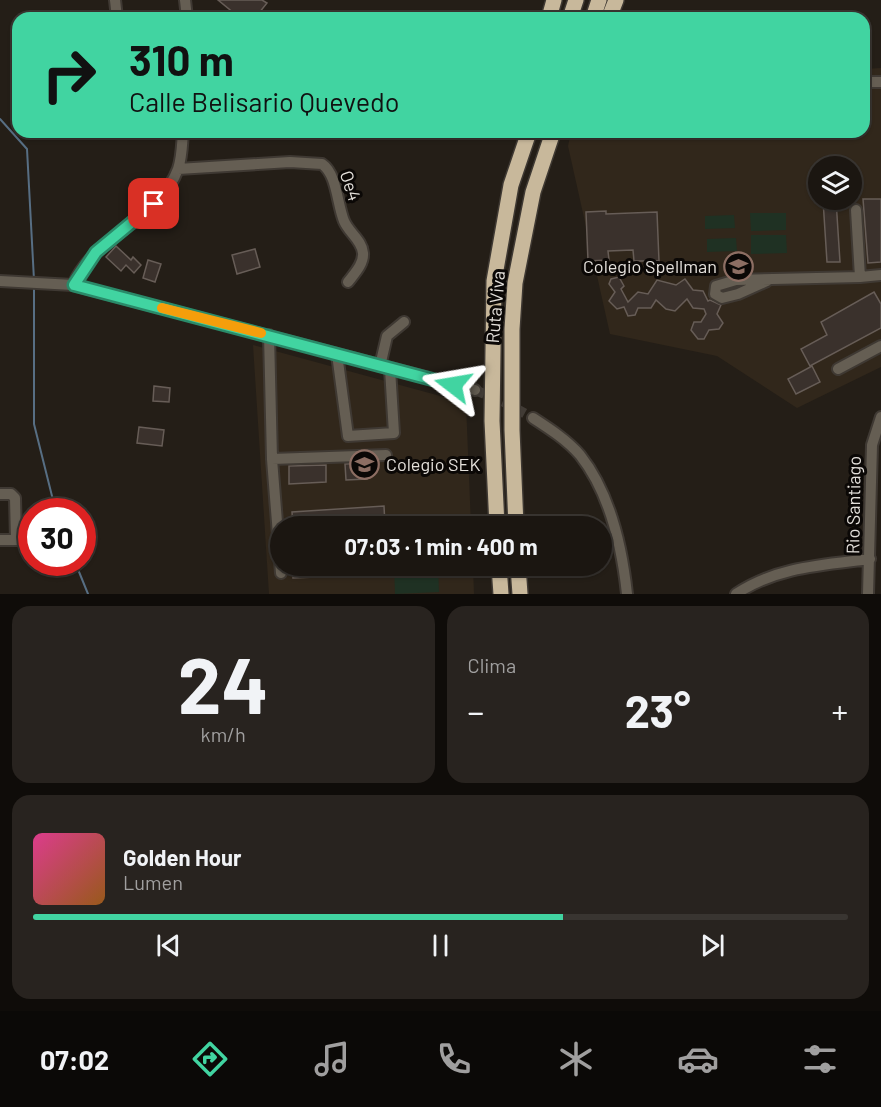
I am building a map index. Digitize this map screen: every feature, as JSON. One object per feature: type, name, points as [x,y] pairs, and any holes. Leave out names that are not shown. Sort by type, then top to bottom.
[{"type":"highway","points":[[518,138],[519,160]]},
{"type":"highway","name":"Ruta Viva","points":[[497,516],[492,421],[494,281],[502,228],[527,138]]},
{"type":"highway","name":"Ruta Viva","points":[[516,516],[512,430],[512,329],[515,283],[533,192],[551,138]]},
{"type":"highway","points":[[525,239],[560,138]]},
{"type":"highway","points":[[500,576],[501,594]]},
{"type":"highway","points":[[519,576],[520,594]]},
{"type":"street","points":[[74,285],[96,252],[154,204],[167,189],[178,169],[182,138]]},
{"type":"street","name":"Oe4","points":[[178,169],[290,162],[322,164],[330,172],[345,222],[351,234],[360,242],[363,251],[363,260],[348,282]]},
{"type":"street","points":[[856,210],[860,277]]},
{"type":"street","points":[[767,281],[881,275]]},
{"type":"street","points":[[0,281],[74,285],[475,390]]},
{"type":"street","points":[[337,354],[348,435],[394,433],[385,368],[387,336],[404,322]]},
{"type":"street","points":[[269,335],[267,354],[276,516]]},
{"type":"street","points":[[838,369],[881,346]]},
{"type":"street","name":"Rio Santiago","points":[[867,594],[870,559],[872,445],[881,417]]},
{"type":"street","points":[[533,418],[567,442],[592,473],[601,491],[615,534],[625,572],[627,594]]},
{"type":"street","points":[[272,459],[386,454]]},
{"type":"street","points":[[0,494],[11,494],[15,498],[16,540],[0,540]]},
{"type":"street","points":[[736,594],[754,582],[795,568],[870,559]]},
{"type":"shaded area","name":"Colegio Spellman","points":[[881,68],[881,367],[797,408],[717,356],[610,334],[568,146],[570,138],[870,138],[870,69]]},
{"type":"shaded area","name":"Colegio SEK","points":[[253,345],[466,403],[471,516],[270,516],[270,576],[473,576],[474,594],[269,594]]},
{"type":"green space","points":[[750,213],[786,213],[786,230],[751,231]]},
{"type":"green space","points":[[734,215],[735,228],[705,229],[705,216]]},
{"type":"green space","points":[[751,235],[786,235],[787,253],[751,254]]},
{"type":"green space","points":[[736,238],[737,251],[707,252],[707,239]]},
{"type":"green space","points":[[394,576],[438,576],[439,592],[395,594]]},
{"type":"building","points":[[218,0],[262,0],[267,3],[260,12],[233,12]]},
{"type":"building","points":[[863,199],[881,199],[881,262],[868,263]]},
{"type":"building","points":[[824,210],[837,210],[840,262],[827,262]]},
{"type":"building","points":[[606,211],[606,214],[657,212],[659,261],[634,261],[633,250],[608,251],[609,260],[588,261],[586,212]]},
{"type":"building","points":[[116,246],[131,260],[133,257],[141,265],[134,273],[126,265],[121,271],[106,257]]},
{"type":"building","points":[[255,249],[260,267],[237,274],[232,255]]},
{"type":"building","points":[[148,260],[161,264],[155,282],[143,278]]},
{"type":"building","points":[[619,277],[624,286],[621,289],[628,302],[638,292],[648,294],[657,280],[676,285],[685,279],[693,290],[703,291],[708,301],[721,305],[717,314],[723,323],[719,329],[709,330],[704,339],[698,339],[691,330],[694,322],[701,322],[706,314],[704,309],[693,308],[687,299],[675,311],[666,309],[656,300],[651,308],[638,308],[635,315],[628,316],[624,307],[617,309],[609,301],[615,292],[609,284],[611,279]]},
{"type":"building","points":[[874,292],[881,304],[881,328],[810,366],[801,349],[827,335],[821,322]]},
{"type":"building","points":[[812,366],[820,382],[796,394],[788,379]]},
{"type":"building","points":[[154,386],[170,388],[169,402],[153,401]]},
{"type":"building","points":[[139,427],[164,430],[162,446],[137,443]]},
{"type":"building","points":[[366,463],[367,479],[346,480],[345,464]]},
{"type":"building","points":[[326,465],[326,482],[289,484],[289,466]]},
{"type":"building","points":[[384,506],[385,516],[292,516],[292,512]]},
{"type":"building","points":[[293,576],[340,576],[293,578]]},
{"type":"waterway","points":[[0,119],[12,132]]},
{"type":"waterway","points":[[17,138],[27,149],[34,280]]},
{"type":"waterway","points":[[34,286],[34,424],[52,498]]},
{"type":"waterway","points":[[81,576],[88,594]]},
{"type":"tunnel","points":[[475,390],[504,402],[533,418]]},
{"type":"slow traffic","points":[[162,308],[261,333]]},
{"type":"place","name":"Colegio Spellman","points":[[738,267]]},
{"type":"place","name":"Colegio SEK","points":[[365,465]]},
{"type":"route","points":[[154,204],[96,252],[76,278],[74,285],[453,385]]}]
